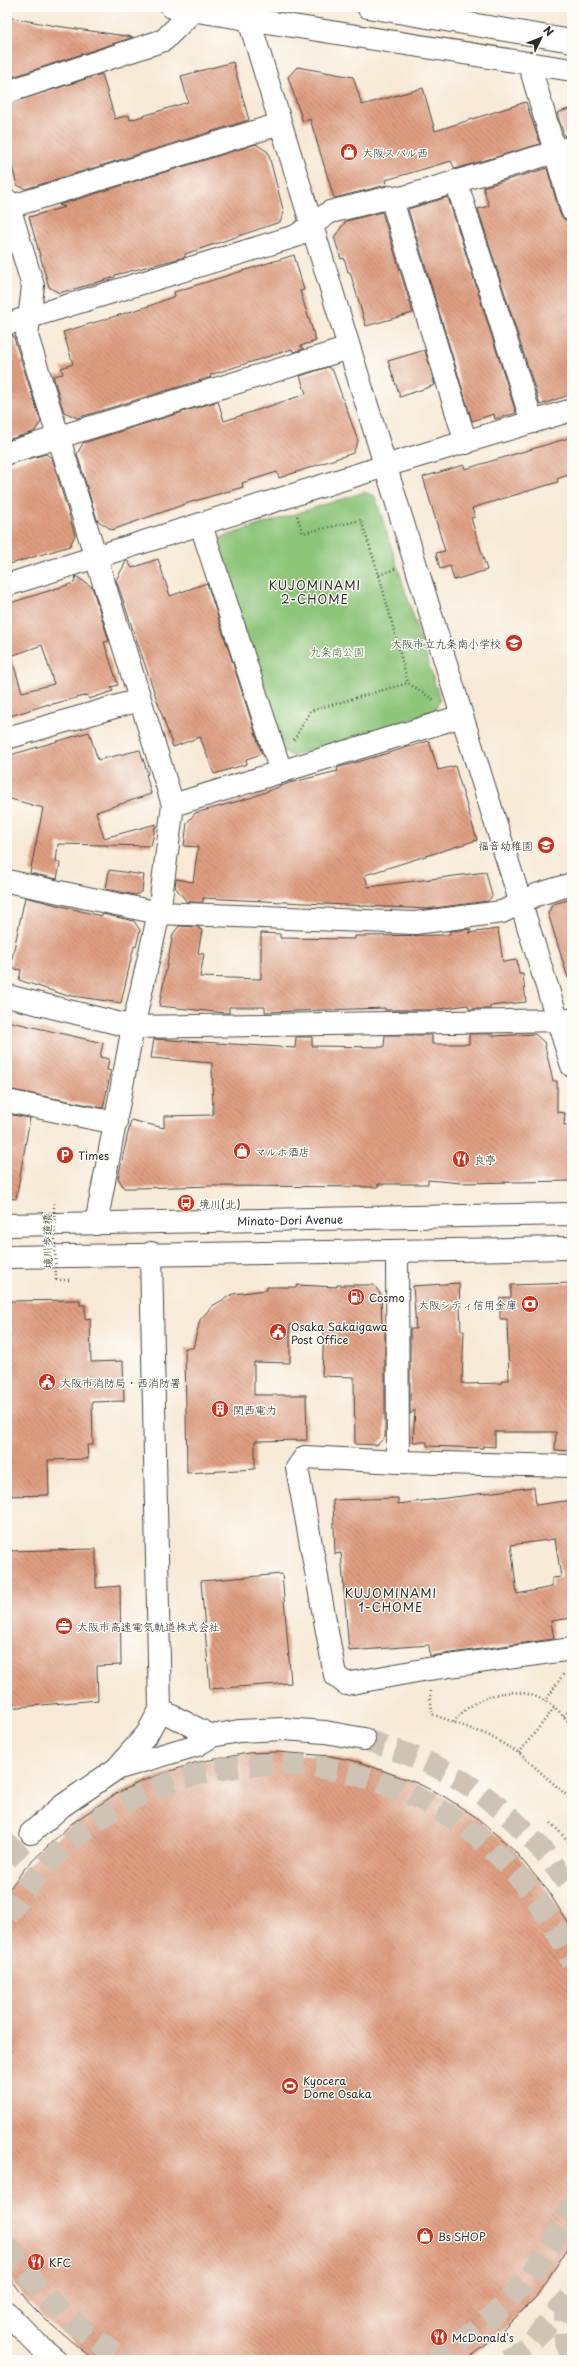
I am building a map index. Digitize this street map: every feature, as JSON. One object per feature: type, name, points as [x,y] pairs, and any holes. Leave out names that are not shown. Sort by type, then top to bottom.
[{"type":"main road","points":[[172,7],[193,11],[247,12],[572,70]]},
{"type":"main road","points":[[368,7],[572,41]]},
{"type":"main road","points":[[7,92],[164,40],[193,11]]},
{"type":"main road","points":[[247,12],[280,124],[520,904],[565,1021],[572,1066]]},
{"type":"main road","points":[[530,63],[563,149],[572,210]]},
{"type":"main road","points":[[96,1224],[133,1027],[159,913],[173,805],[139,700],[96,556],[27,336],[33,286],[8,204],[280,124]]},
{"type":"main road","points":[[7,324],[296,236],[330,212],[391,197],[401,198],[563,149]]},
{"type":"main road","points":[[456,181],[532,422]]},
{"type":"main road","points":[[391,197],[466,443]]},
{"type":"main road","points":[[7,453],[349,348]]},
{"type":"main road","points":[[7,585],[385,466],[466,443],[572,410]]},
{"type":"main road","points":[[201,525],[279,766]]},
{"type":"main road","points":[[7,738],[139,700]]},
{"type":"main road","points":[[173,805],[279,766],[462,716]]},
{"type":"main road","points":[[7,881],[159,913],[415,923],[502,912],[536,895],[572,884]]},
{"type":"main road","points":[[7,996],[133,1027],[565,1021]]},
{"type":"main road","points":[[7,1101],[116,1124]]},
{"type":"main road","name":"Minato-Dori Avenue","points":[[7,1225],[572,1214]]},
{"type":"main road","points":[[7,1256],[572,1248]]},
{"type":"main road","points":[[397,1251],[398,1462]]},
{"type":"main road","points":[[32,1833],[68,1802],[116,1769],[147,1734],[160,1710],[151,1253]]},
{"type":"main road","points":[[570,1658],[428,1669],[346,1684],[335,1675],[298,1468],[305,1457],[398,1462],[572,1466]]},
{"type":"main road","points":[[160,1710],[212,1736]]},
{"type":"main road","points":[[116,1769],[197,1745],[212,1736],[239,1731],[284,1729],[325,1732],[364,1739]]},
{"type":"main road","points":[[7,2312],[37,2344],[56,2360]]},
{"type":"path","points":[[289,496],[303,533],[360,520],[379,575],[408,683],[436,702]]},
{"type":"path","points":[[379,575],[401,567]]},
{"type":"path","points":[[279,766],[310,710],[408,683]]},
{"type":"path","name":"境川歩道橋","points":[[54,1203],[56,1280]]},
{"type":"path","points":[[546,1702],[570,1658]]},
{"type":"path","points":[[428,1669],[432,1714],[488,1735],[519,1753],[572,1800]]},
{"type":"path","points":[[453,1722],[463,1710],[474,1702],[497,1693],[521,1692],[555,1707],[564,1716],[572,1728]]},
{"type":"path","points":[[519,1753],[555,1707]]},
{"type":"path","points":[[564,1716],[572,1707]]},
{"type":"path","points":[[551,1823],[572,1845]]},
{"type":"green space","name":"九条南公園","points":[[364,492],[375,496],[440,700],[434,712],[292,756],[281,750],[217,545],[222,537]]},
{"type":"building","points":[[7,17],[56,26],[133,37],[7,79]]},
{"type":"building","points":[[233,62],[249,120],[25,189],[17,185],[7,149],[7,104],[102,74],[115,119],[129,115],[130,120],[188,102],[181,76]]},
{"type":"building","points":[[297,67],[353,77],[362,105],[423,88],[435,131],[526,102],[540,144],[455,169],[451,161],[386,180],[387,185],[334,198],[310,119],[303,122],[288,77]]},
{"type":"building","points":[[572,108],[572,135],[564,136],[557,113]]},
{"type":"building","points":[[256,144],[268,152],[284,213],[280,222],[185,254],[185,257],[115,275],[115,277],[78,288],[59,293],[49,287],[29,217],[65,207],[59,205]]},
{"type":"building","points":[[547,168],[560,214],[564,219],[572,222],[572,394],[540,405],[478,209],[489,206],[483,187]]},
{"type":"building","points":[[448,197],[516,413],[495,419],[494,414],[472,421],[408,209]]},
{"type":"building","points":[[382,212],[413,313],[366,326],[350,272],[348,272],[344,258],[341,259],[334,237],[346,221]]},
{"type":"building","points":[[294,255],[304,290],[300,291],[316,341],[300,346],[304,349],[293,352],[292,349],[210,375],[211,377],[77,418],[64,412],[53,376],[63,374],[61,368],[73,364],[63,332],[149,306],[175,296],[174,292]]},
{"type":"building","points":[[13,335],[41,422],[34,432],[7,440],[7,336]]},
{"type":"building","points":[[425,350],[435,385],[400,397],[388,361]]},
{"type":"building","points":[[328,367],[333,371],[358,441],[353,453],[279,478],[277,472],[242,483],[243,487],[191,502],[112,530],[97,520],[77,454],[83,443],[218,401],[224,421],[306,394],[300,376]]},
{"type":"building","points":[[572,437],[572,470],[567,472],[568,475],[557,479],[558,482],[472,508],[475,517],[471,518],[487,570],[454,580],[450,566],[440,569],[436,553],[445,551],[423,477],[464,465],[465,469]]},
{"type":"building","points":[[46,454],[52,458],[75,535],[70,546],[7,565],[7,465]]},
{"type":"building","points":[[158,559],[170,596],[207,583],[262,754],[246,759],[247,764],[214,774],[200,737],[173,747],[116,580],[127,560],[132,568]]},
{"type":"building","points":[[76,576],[92,587],[109,641],[104,642],[118,685],[111,687],[113,691],[89,699],[88,695],[49,704],[7,717],[7,604],[74,583]],"holes":[[[42,645],[54,684],[22,692],[11,656]]]},
{"type":"building","points":[[89,732],[98,760],[140,750],[148,774],[146,774],[151,794],[96,812],[104,838],[156,824],[151,846],[58,844],[56,862],[60,863],[57,879],[30,873],[43,808],[7,798],[7,756]]},
{"type":"building","points":[[429,741],[438,770],[455,766],[477,840],[365,875],[368,887],[486,872],[492,896],[488,901],[427,909],[203,898],[203,902],[187,902],[175,887],[176,879],[193,882],[198,847],[184,846],[187,823],[195,813],[250,798],[289,783],[338,771],[337,768]]},
{"type":"building","points":[[109,870],[144,875],[142,891],[136,895],[106,889]]},
{"type":"building","points":[[25,897],[101,916],[102,914],[134,921],[140,930],[136,947],[134,946],[121,1003],[65,995],[19,980],[21,970],[10,968]]},
{"type":"building","points":[[572,899],[572,978],[568,978],[548,913],[553,904]]},
{"type":"building","points":[[179,926],[199,927],[199,929],[202,930],[198,953],[204,954],[200,977],[261,979],[261,933],[280,934],[280,938],[355,939],[355,936],[450,935],[450,931],[471,929],[468,933],[498,929],[503,962],[517,960],[519,974],[523,974],[526,1002],[490,1006],[490,1009],[469,1009],[468,1005],[432,1010],[385,1010],[385,1008],[265,1012],[265,1007],[229,1007],[229,1013],[159,1006],[173,934]]},
{"type":"building","points":[[7,1021],[103,1043],[100,1057],[109,1059],[107,1070],[111,1071],[103,1108],[7,1089]]},
{"type":"building","points":[[469,1034],[493,1034],[493,1036],[535,1034],[544,1042],[553,1081],[557,1081],[557,1112],[565,1113],[564,1125],[570,1125],[569,1145],[572,1145],[572,1181],[461,1183],[428,1180],[428,1184],[378,1184],[378,1187],[214,1186],[124,1188],[118,1178],[131,1120],[164,1128],[164,1116],[213,1115],[212,1063],[151,1058],[154,1039],[295,1048],[296,1037],[312,1037],[312,1046],[384,1047],[385,1035],[432,1035],[432,1044],[469,1044]]},
{"type":"building","points":[[7,1114],[30,1118],[16,1199],[7,1198]]},
{"type":"building","points":[[459,1283],[461,1331],[464,1331],[462,1383],[466,1384],[502,1383],[502,1380],[509,1380],[507,1319],[500,1319],[500,1298],[511,1297],[511,1285],[572,1283],[572,1451],[555,1450],[556,1432],[495,1432],[495,1447],[483,1446],[483,1448],[427,1446],[427,1442],[413,1442],[415,1410],[410,1414],[410,1329],[416,1329],[413,1286]]},
{"type":"building","points":[[297,1285],[337,1287],[337,1285],[374,1285],[381,1295],[382,1328],[385,1328],[385,1437],[377,1445],[355,1444],[354,1377],[322,1376],[324,1327],[290,1325],[290,1363],[254,1362],[254,1395],[306,1395],[307,1440],[255,1441],[255,1469],[187,1473],[185,1348],[193,1348],[200,1320],[212,1306],[233,1294],[267,1290],[267,1287],[297,1287]]},
{"type":"building","name":"大阪市消防局・西消防署","points":[[80,1300],[80,1305],[85,1305],[85,1319],[90,1318],[91,1362],[123,1361],[124,1401],[92,1402],[93,1445],[87,1445],[88,1459],[48,1460],[49,1495],[8,1496],[7,1301]]},
{"type":"building","points":[[534,1487],[536,1505],[572,1500],[572,1618],[551,1621],[554,1639],[430,1656],[429,1645],[349,1651],[341,1553],[335,1554],[333,1500],[398,1498],[398,1504]],"holes":[[[555,1539],[561,1577],[552,1578],[552,1587],[517,1594],[511,1545]]]},
{"type":"building","name":"大阪市高速電気軌道株式会社","points":[[96,1549],[96,1588],[120,1586],[121,1665],[97,1666],[98,1700],[7,1708],[7,1551]]},
{"type":"building","points":[[282,1574],[291,1683],[210,1689],[201,1581]]},
{"type":"building","name":"Kyocera Dome Osaka","points":[[276,1752],[331,1756],[359,1762],[417,1783],[445,1797],[476,1817],[512,1848],[548,1891],[572,1929],[572,2242],[536,2297],[493,2340],[466,2360],[94,2360],[49,2323],[29,2303],[7,2274],[7,1892],[25,1868],[71,1824],[117,1793],[142,1781],[194,1763],[248,1753]]},
{"type":"tunnel","points":[[364,1739],[415,1757],[445,1771],[487,1798],[507,1814],[525,1832],[558,1870],[572,1891]]},
{"type":"tunnel","points":[[7,1917],[67,1845],[139,1796],[219,1769],[303,1766],[384,1784],[459,1823],[524,1883],[572,1963]]},
{"type":"tunnel","points":[[7,1859],[31,1833]]},
{"type":"tunnel","points":[[432,2360],[477,2329],[497,2312],[515,2293],[532,2273],[547,2251],[561,2228],[572,2203]]},
{"type":"tunnel","points":[[7,2245],[19,2263],[45,2295],[60,2310],[92,2337],[127,2360]]},
{"type":"tunnel","points":[[508,2360],[529,2345],[572,2295]]},
{"type":"tunnel","points":[[569,2300],[564,2335],[572,2355]]},
{"type":"place","name":"大阪スバル西","points":[[349,152]]},
{"type":"place","name":"大阪市立九条南小学校","points":[[514,643]]},
{"type":"place","name":"福音幼稚園","points":[[546,845]]},
{"type":"place","name":"マルホ酒店","points":[[242,1151]]},
{"type":"place","name":"Times","points":[[65,1155]]},
{"type":"place","name":"良亭","points":[[461,1159]]},
{"type":"place","name":"境川(北)","points":[[186,1203]]},
{"type":"place","name":"Cosmo","points":[[356,1297]]},
{"type":"place","name":"大阪シティ信用金庫","points":[[530,1304]]},
{"type":"place","name":"Osaka Sakaigawa Post Office","points":[[278,1332]]},
{"type":"place","name":"大阪市消防局・西消防署","points":[[47,1382]]},
{"type":"place","name":"関西電力","points":[[220,1409]]},
{"type":"place","name":"大阪市高速電気軌道株式会社","points":[[64,1626]]},
{"type":"place","name":"Kyocera Dome Osaka","points":[[290,2086]]},
{"type":"place","name":"Bs SHOP","points":[[425,2236]]},
{"type":"place","name":"KFC","points":[[36,2262]]},
{"type":"place","name":"McDonald's","points":[[439,2337]]},
{"type":"district","name":"KUJOMINAMI 2-CHOME","points":[[315,592]]},
{"type":"district","name":"KUJOMINAMI 1-CHOME","points":[[391,1600]]}]
